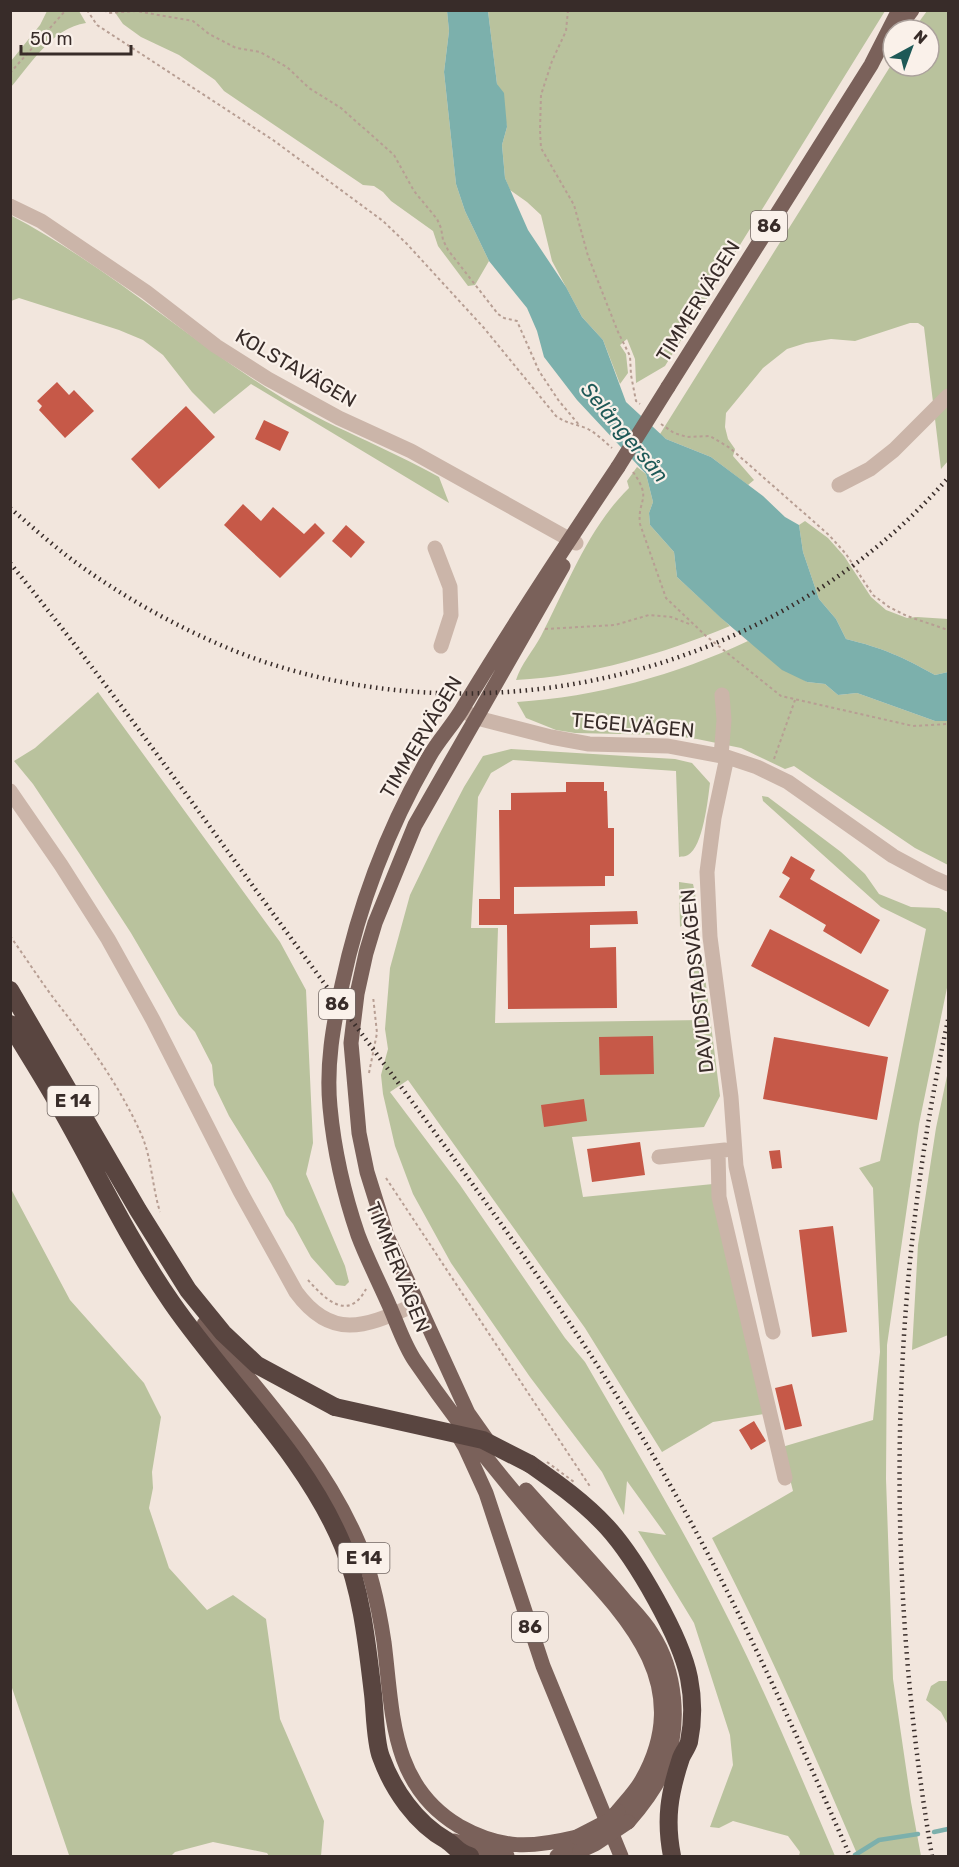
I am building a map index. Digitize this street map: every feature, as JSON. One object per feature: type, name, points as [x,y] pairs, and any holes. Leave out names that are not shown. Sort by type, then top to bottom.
[{"type":"highway","name":"E 14","points":[[10,990],[138,1210],[188,1290],[223,1333],[257,1365],[335,1407],[483,1440],[530,1464],[572,1493],[608,1528],[641,1573],[674,1637],[689,1677],[692,1702],[689,1743],[682,1756],[667,1810],[672,1857]]},
{"type":"highway","name":"E 14","points":[[10,1024],[58,1104],[123,1223],[171,1302],[231,1382],[285,1448],[318,1495],[343,1546],[358,1593],[367,1643],[380,1756],[402,1796],[420,1820],[437,1836],[449,1842],[460,1853],[470,1857]]},
{"type":"main road","name":"TIMMERVÄGEN","points":[[871,65],[899,10]]},
{"type":"main road","name":"TIMMERVÄGEN","points":[[623,1816],[650,1766],[657,1745],[662,1718],[659,1681],[645,1648],[626,1617],[487,1460],[416,1363],[358,1235],[339,1168],[330,1107],[329,1064],[332,1031],[356,924],[388,838],[432,753],[462,711],[517,618],[572,542],[623,465],[668,387],[881,52]]},
{"type":"main road","name":"TIMMERVÄGEN","points":[[572,542],[530,626],[415,825],[366,953],[357,994],[351,1043],[359,1133],[367,1172],[387,1236],[468,1413],[509,1470],[611,1583],[653,1634],[669,1672],[674,1695],[674,1715],[671,1743],[665,1766],[646,1801],[623,1816]]},
{"type":"main road","name":"E 14","points":[[138,1210],[141,1226],[196,1314],[302,1445],[339,1501],[354,1532],[374,1590],[384,1640],[390,1703],[400,1756],[418,1790],[443,1816],[480,1838],[520,1846],[578,1844],[608,1821],[623,1816]]},
{"type":"main road","name":"86","points":[[416,1363],[465,1447],[486,1493],[543,1666],[621,1857]]},
{"type":"main road","name":"86","points":[[653,1634],[669,1650],[678,1676],[683,1702],[680,1749],[682,1756]]},
{"type":"main road","points":[[449,1842],[454,1841],[507,1857]]},
{"type":"main road","points":[[557,1857],[578,1844]]},
{"type":"street","name":"KOLSTAVÄGEN","points":[[10,206],[41,220],[146,292],[216,346],[268,379],[339,418],[411,451],[572,542]]},
{"type":"street","points":[[839,484],[870,468],[894,450],[948,396]]},
{"type":"street","points":[[435,548],[450,587],[451,615],[441,646]]},
{"type":"street","name":"DAVIDSTADSVÄGEN","points":[[722,695],[724,757],[707,872],[710,937],[731,1097],[736,1166],[773,1332]]},
{"type":"street","name":"TEGELVÄGEN","points":[[462,711],[477,718],[541,735],[589,744],[668,746],[724,757],[770,773],[788,782],[893,856],[948,884]]},
{"type":"street","points":[[10,791],[108,939],[153,1020],[240,1191],[296,1292],[306,1305],[328,1320],[340,1324],[365,1325],[417,1304]]},
{"type":"street","points":[[659,1157],[734,1148]]},
{"type":"street","points":[[718,1151],[719,1197],[785,1478]]},
{"type":"path","points":[[10,73],[66,10]]},
{"type":"path","points":[[87,10],[98,25],[273,140],[383,221],[484,328],[556,416],[596,434],[641,483],[644,494],[639,514],[640,524],[666,598],[695,626],[781,696],[913,726],[948,724]]},
{"type":"path","points":[[104,10],[109,13],[136,11],[193,21],[209,34],[236,48],[260,52],[287,67],[309,88],[341,108],[394,155],[414,191],[437,219],[448,250],[498,314],[517,321],[539,371],[559,401],[581,427]]},
{"type":"path","points":[[530,626],[551,630],[615,625],[649,615],[671,617],[695,626]]},
{"type":"path","points":[[770,773],[795,700]]},
{"type":"path","points":[[10,936],[99,1059],[134,1119],[149,1154],[162,1220]]},
{"type":"path","points":[[373,992],[377,1033]]},
{"type":"green space","points":[[47,11],[79,11],[86,23],[74,26],[53,39],[11,87],[11,61],[40,25]]},
{"type":"green space","points":[[114,11],[447,11],[449,31],[444,72],[456,184],[465,211],[489,261],[475,285],[468,286],[438,246],[433,231],[391,201],[383,192],[374,186],[363,185],[224,91],[215,80],[179,55],[141,37],[123,24]]},
{"type":"green space","points":[[488,11],[885,11],[665,366],[636,383],[635,359],[627,339],[620,345],[626,354],[628,373],[620,384],[603,340],[582,317],[552,261],[541,215],[510,190],[505,178],[502,145],[507,127],[497,84]]},
{"type":"green space","points":[[927,11],[948,11],[948,461],[941,469],[924,327],[918,323],[910,323],[855,341],[831,339],[806,343],[787,349],[763,368],[726,413],[725,427],[728,439],[735,449],[733,456],[754,480],[748,485],[711,457],[666,439],[660,434],[883,78],[941,78],[941,18],[922,18]]},
{"type":"green space","points":[[10,215],[79,256],[242,372],[295,406],[439,477],[449,503],[251,384],[214,414],[192,392],[163,355],[143,340],[19,298],[11,301]]},
{"type":"green space","points":[[637,467],[646,474],[653,502],[649,513],[650,525],[674,552],[677,577],[730,626],[678,646],[598,669],[516,680],[590,539],[629,488],[627,481]]},
{"type":"green space","points":[[805,521],[828,538],[844,556],[871,597],[886,610],[907,618],[948,619],[948,672],[935,675],[892,654],[846,639],[836,619],[819,599],[803,552],[799,525]]},
{"type":"green space","points":[[748,641],[807,682],[825,684],[838,695],[857,693],[935,721],[948,721],[948,865],[915,848],[794,766],[785,769],[741,748],[697,739],[668,735],[575,733],[556,730],[526,718],[517,702],[576,695],[635,682],[693,664]]},
{"type":"green space","points":[[98,692],[280,942],[306,990],[313,1143],[306,1174],[345,1266],[349,1282],[345,1286],[336,1285],[311,1257],[271,1184],[229,1116],[214,1085],[212,1065],[195,1032],[179,1015],[131,933],[33,784],[14,761],[35,748]]},
{"type":"green space","points":[[511,749],[675,759],[692,763],[710,783],[704,822],[697,843],[688,855],[679,857],[676,771],[513,760],[491,773],[478,797],[471,928],[498,928],[495,1023],[703,1020],[694,992],[694,955],[700,956],[703,961],[720,1096],[704,1127],[572,1137],[583,1197],[713,1184],[764,1414],[713,1422],[662,1452],[585,1328],[408,1080],[390,1092],[460,1185],[565,1338],[585,1362],[677,1522],[729,1620],[771,1708],[835,1856],[799,1856],[800,1852],[788,1836],[733,1821],[719,1828],[710,1827],[733,1765],[730,1735],[694,1623],[638,1531],[666,1535],[627,1481],[624,1515],[602,1472],[530,1377],[451,1263],[413,1194],[395,1146],[381,1075],[388,1049],[385,1029],[390,968],[410,895],[464,787],[483,756]]},
{"type":"green space","points":[[762,796],[768,797],[841,852],[865,874],[879,894],[911,907],[939,908],[948,913],[948,983],[919,1124],[887,1345],[886,1479],[893,1679],[921,1856],[858,1856],[770,1656],[712,1538],[793,1491],[782,1447],[873,1420],[880,1352],[873,1188],[859,1168],[880,1161],[926,929],[881,907],[763,801]]},
{"type":"green space","points":[[679,882],[693,884],[696,898],[694,913],[680,927]]},
{"type":"green space","points":[[948,1071],[948,1335],[912,1350],[918,1245],[936,1128]]},
{"type":"green space","points":[[10,1187],[70,1300],[144,1383],[161,1417],[149,1508],[169,1568],[207,1610],[233,1595],[266,1619],[280,1719],[324,1821],[321,1856],[269,1856],[267,1853],[213,1842],[175,1852],[171,1856],[69,1855],[11,1685]]},
{"type":"green space","points":[[939,1681],[948,1681],[948,1725],[941,1712],[926,1700],[931,1686]]},
{"type":"water","name":"Selångersån","points":[[447,11],[488,11],[497,84],[504,93],[507,127],[502,145],[505,178],[528,230],[566,287],[582,317],[603,340],[626,402],[666,439],[711,457],[763,496],[785,517],[799,525],[803,552],[819,599],[836,619],[846,639],[892,654],[935,675],[948,672],[948,721],[935,721],[857,693],[838,695],[825,684],[807,682],[782,670],[677,577],[674,552],[650,525],[649,513],[653,502],[646,474],[577,400],[544,357],[537,331],[527,308],[489,261],[465,211],[456,184],[444,72],[449,31]]},
{"type":"building","points":[[57,382],[69,395],[74,390],[94,411],[65,438],[39,410],[42,406],[37,401]]},
{"type":"building","points":[[186,406],[215,437],[159,489],[131,459]]},
{"type":"building","points":[[264,420],[289,432],[280,451],[255,439]]},
{"type":"building","points":[[243,504],[261,521],[273,507],[304,534],[315,523],[325,533],[280,578],[224,525]]},
{"type":"building","points":[[346,525],[365,542],[351,558],[332,541]]},
{"type":"building","points":[[566,782],[604,782],[604,791],[607,791],[608,828],[614,828],[614,876],[605,876],[605,886],[514,887],[514,914],[637,911],[638,924],[590,925],[590,948],[616,947],[617,1008],[508,1009],[507,925],[479,925],[479,899],[500,899],[499,810],[511,810],[511,793],[566,792]]},
{"type":"building","points":[[791,856],[815,870],[810,879],[880,920],[861,954],[823,931],[826,925],[779,897],[790,878],[782,873]]},
{"type":"building","points":[[770,929],[889,990],[869,1027],[751,966]]},
{"type":"building","points":[[653,1036],[654,1074],[600,1075],[599,1037]]},
{"type":"building","points":[[774,1037],[888,1057],[877,1120],[763,1099]]},
{"type":"building","points":[[584,1099],[587,1121],[544,1127],[541,1105]]},
{"type":"building","points":[[640,1142],[645,1175],[592,1182],[587,1149]]},
{"type":"building","points":[[780,1150],[782,1168],[772,1169],[769,1151]]},
{"type":"building","points":[[833,1226],[847,1332],[812,1337],[799,1230]]},
{"type":"building","points":[[792,1384],[802,1426],[785,1430],[775,1388]]},
{"type":"building","points":[[754,1421],[766,1441],[751,1450],[739,1430]]},
{"type":"waterway","points":[[934,1832],[948,1829]]},
{"type":"waterway","points":[[855,1855],[879,1840],[918,1834]]},
{"type":"railway","points":[[10,508],[92,574],[136,602],[232,650],[256,659],[348,683],[442,693],[537,689],[629,672],[719,642],[803,599],[880,544],[948,478]]},
{"type":"railway","points":[[10,563],[121,706],[436,1134],[569,1322],[651,1452],[706,1551],[781,1702],[850,1856]]},
{"type":"railway","points":[[932,1856],[917,1752],[906,1647],[901,1542],[900,1437],[904,1332],[914,1228],[928,1124],[948,1020]]}]
